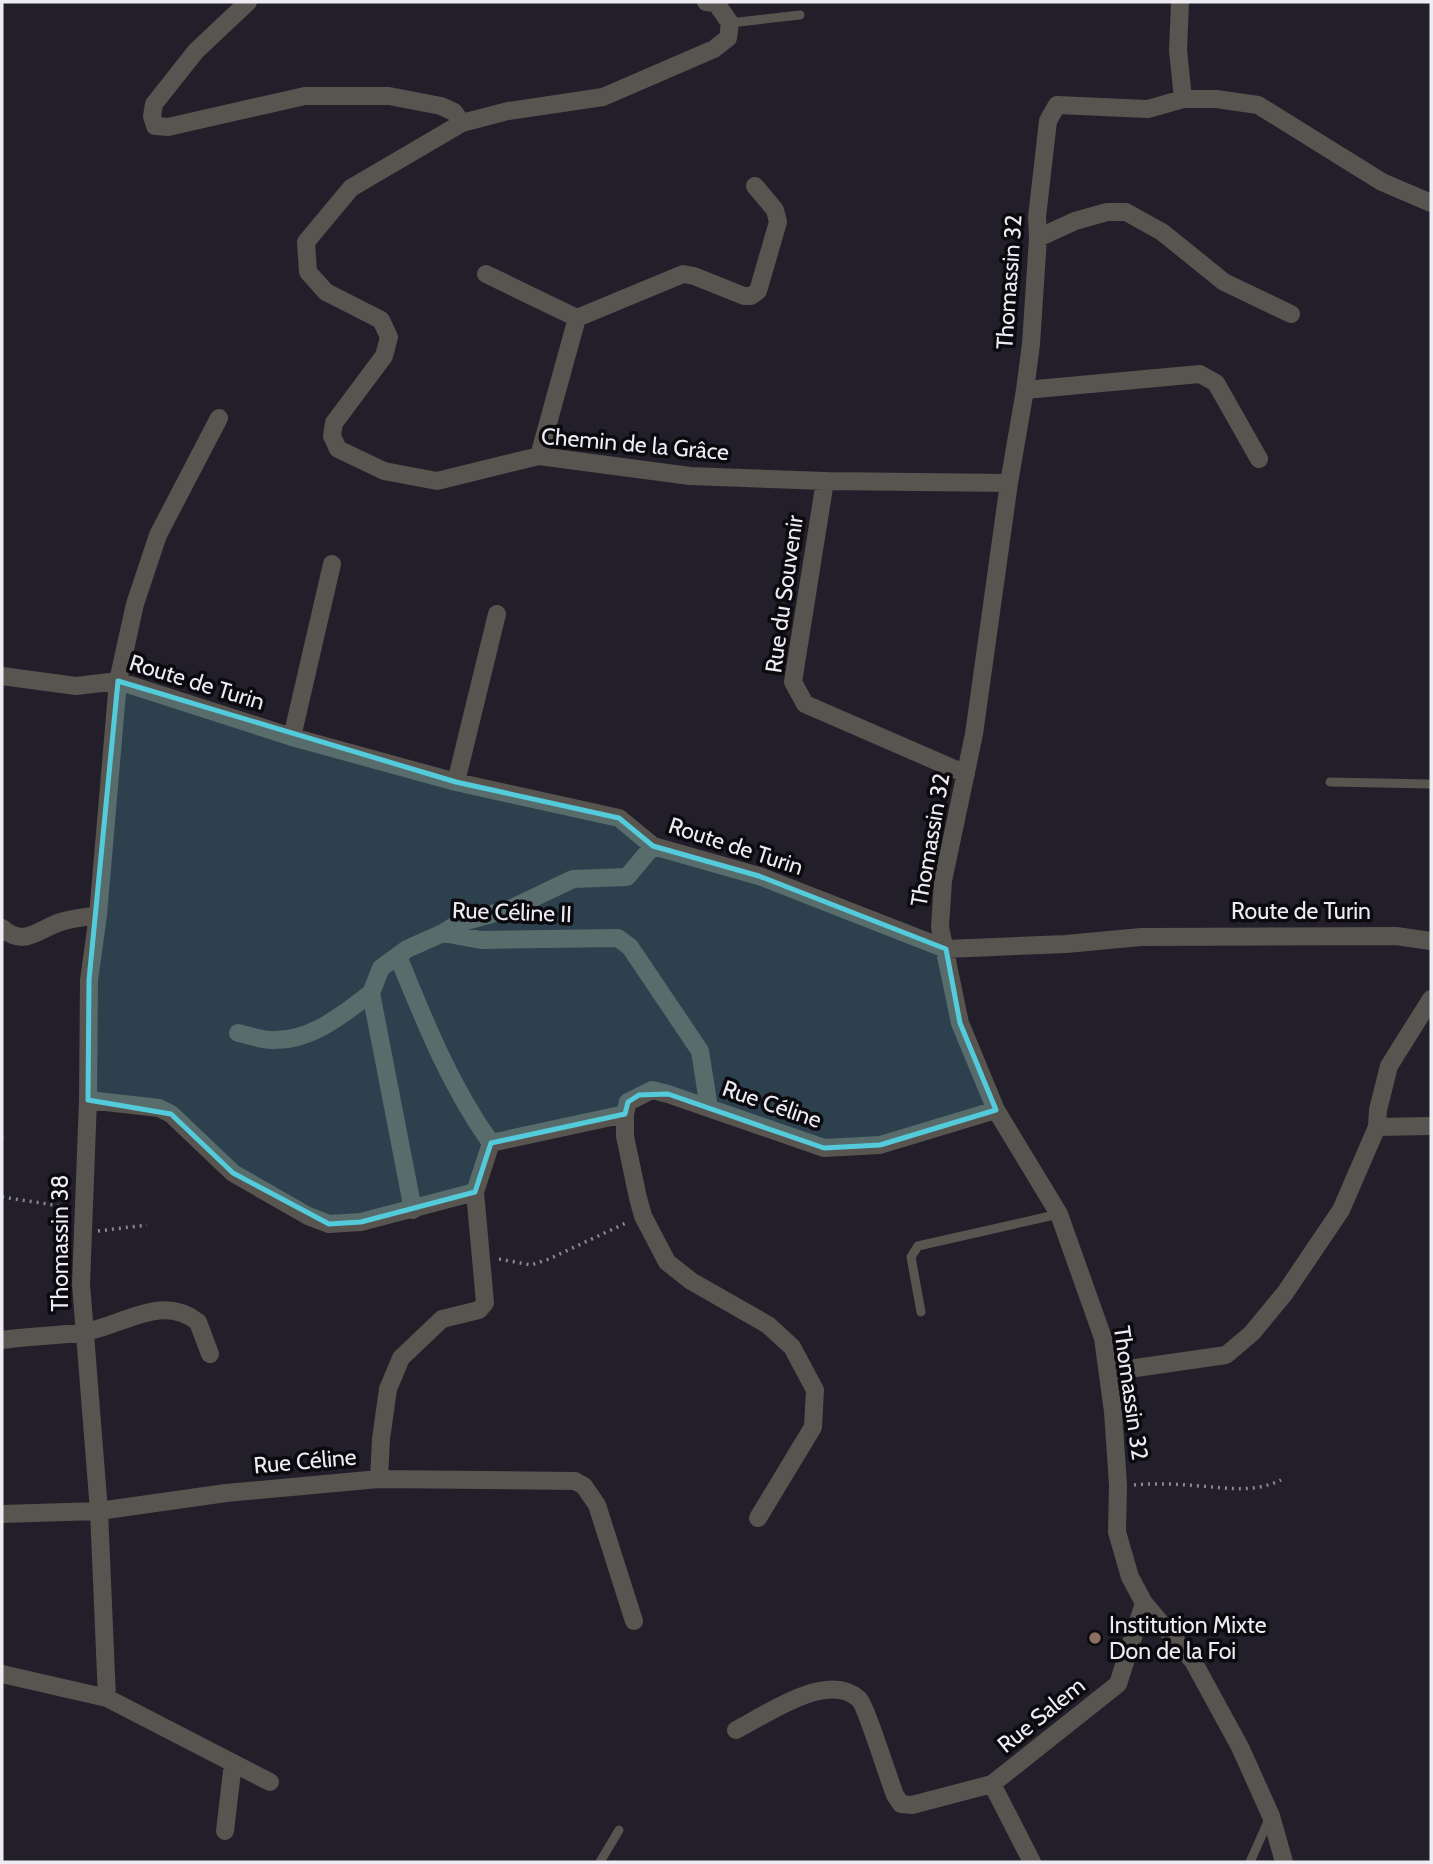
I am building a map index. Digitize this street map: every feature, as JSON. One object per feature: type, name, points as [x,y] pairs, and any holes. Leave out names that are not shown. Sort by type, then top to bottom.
[{"type":"street","points":[[248,2],[196,51],[154,104],[152,116],[155,126],[168,127],[305,96],[389,96],[441,106],[454,111],[462,123]]},
{"type":"street","points":[[706,2],[716,3],[730,23]]},
{"type":"street","points":[[1180,2],[1178,50],[1183,99],[1216,99],[1258,105],[1382,182],[1431,203]]},
{"type":"street","name":"Chemin de la Grâce","points":[[730,23],[728,38],[714,48],[603,97],[508,111],[462,123],[351,188],[306,242],[308,272],[326,292],[381,320],[389,337],[384,356],[334,422],[332,436],[338,449],[384,471],[437,481],[539,456],[690,476],[1009,483]]},
{"type":"street","name":"Thomassin 32","points":[[1183,99],[1147,109],[1057,105],[1048,121],[1037,218],[1038,237],[1025,390],[1009,483],[978,707],[943,881],[940,927],[960,1023],[996,1110],[1059,1214],[1104,1338],[1118,1485],[1117,1532],[1130,1577],[1144,1603],[1193,1661],[1240,1746],[1271,1816],[1283,1862]]},
{"type":"street","points":[[486,274],[577,318],[683,274],[744,296],[751,296],[758,290],[778,222],[775,210],[755,186]]},
{"type":"street","points":[[1038,237],[1075,221],[1107,212],[1126,212],[1162,232],[1224,282],[1292,314]]},
{"type":"street","points":[[539,456],[577,318]]},
{"type":"street","points":[[1025,390],[1200,374],[1216,383],[1259,459]]},
{"type":"street","name":"Thomassin 38","points":[[107,1698],[99,1511],[81,1284],[88,1100],[89,980],[99,915],[118,681],[135,604],[158,535],[219,418]]},
{"type":"street","name":"Rue du Souvenir","points":[[825,481],[793,682],[797,692],[806,704],[966,774]]},
{"type":"street","points":[[292,737],[332,564]]},
{"type":"street","points":[[456,782],[497,614]]},
{"type":"street","name":"Route de Turin","points":[[2,676],[76,686],[118,681],[292,737],[456,782],[619,818],[653,846],[759,876],[946,949],[1066,944],[1141,937],[1396,936],[1431,941]]},
{"type":"street","points":[[443,933],[459,923],[510,909],[573,879],[627,877],[653,846]]},
{"type":"street","points":[[2,928],[12,937],[20,938],[63,921],[99,915]]},
{"type":"street","name":"Rue Céline II","points":[[371,993],[381,968],[407,949],[443,933],[481,940],[618,938],[630,947],[701,1051],[709,1108]]},
{"type":"street","points":[[398,956],[424,1020],[468,1111],[491,1143],[625,1114],[627,1147],[643,1216],[667,1262],[691,1281],[768,1325],[792,1348],[815,1390],[813,1427],[758,1518]]},
{"type":"street","points":[[239,1033],[271,1040],[290,1038],[318,1029],[337,1019],[371,993],[413,1210]]},
{"type":"street","points":[[1108,1372],[1226,1355],[1252,1333],[1286,1293],[1341,1210],[1377,1127],[1378,1110],[1389,1066],[1431,999]]},
{"type":"street","name":"Rue Céline","points":[[625,1114],[628,1102],[652,1090],[824,1148],[880,1145],[996,1110]]},
{"type":"street","points":[[88,1100],[159,1108],[171,1114],[233,1173],[328,1224],[361,1222],[475,1192]]},
{"type":"street","points":[[1377,1127],[1431,1126]]},
{"type":"street","name":"Rue Céline","points":[[2,1514],[99,1511],[226,1493],[379,1479],[388,1389],[401,1358],[442,1319],[479,1310],[485,1303],[475,1192],[491,1143]]},
{"type":"street","points":[[2,1340],[86,1332],[155,1309],[179,1311],[198,1322],[209,1354]]},
{"type":"street","points":[[379,1479],[561,1479],[575,1481],[584,1486],[597,1505],[634,1621]]},
{"type":"street","name":"Rue Salem","points":[[736,1730],[812,1692],[831,1689],[846,1691],[861,1700],[895,1795],[901,1804],[912,1805],[992,1784],[1118,1684],[1144,1603]]},
{"type":"street","points":[[2,1674],[107,1698],[270,1782]]},
{"type":"street","points":[[225,1831],[233,1763]]},
{"type":"street","name":"Rue Salem","points":[[992,1784],[1032,1862]]},
{"type":"lane","points":[[730,23],[800,15]]},
{"type":"lane","points":[[1330,782],[1431,784]]},
{"type":"lane","points":[[922,1312],[911,1257],[918,1246],[1059,1214]]},
{"type":"lane","points":[[1250,1862],[1271,1816]]},
{"type":"lane","points":[[600,1862],[620,1830]]},
{"type":"path","points":[[2,1197],[83,1210]]},
{"type":"path","points":[[481,1254],[531,1265],[643,1216]]},
{"type":"path","points":[[82,1233],[146,1225]]},
{"type":"path","points":[[1118,1485],[1152,1483],[1243,1490],[1281,1480]]},
{"type":"highlighted area","points":[[118,681],[456,782],[619,818],[653,846],[759,876],[946,949],[960,1023],[996,1110],[880,1145],[824,1148],[668,1094],[639,1095],[628,1102],[625,1114],[491,1143],[475,1192],[361,1222],[329,1224],[233,1173],[171,1114],[88,1100],[89,980]]},
{"type":"place","name":"Institution Mixte Don de la Foi","points":[[1095,1638]]}]
